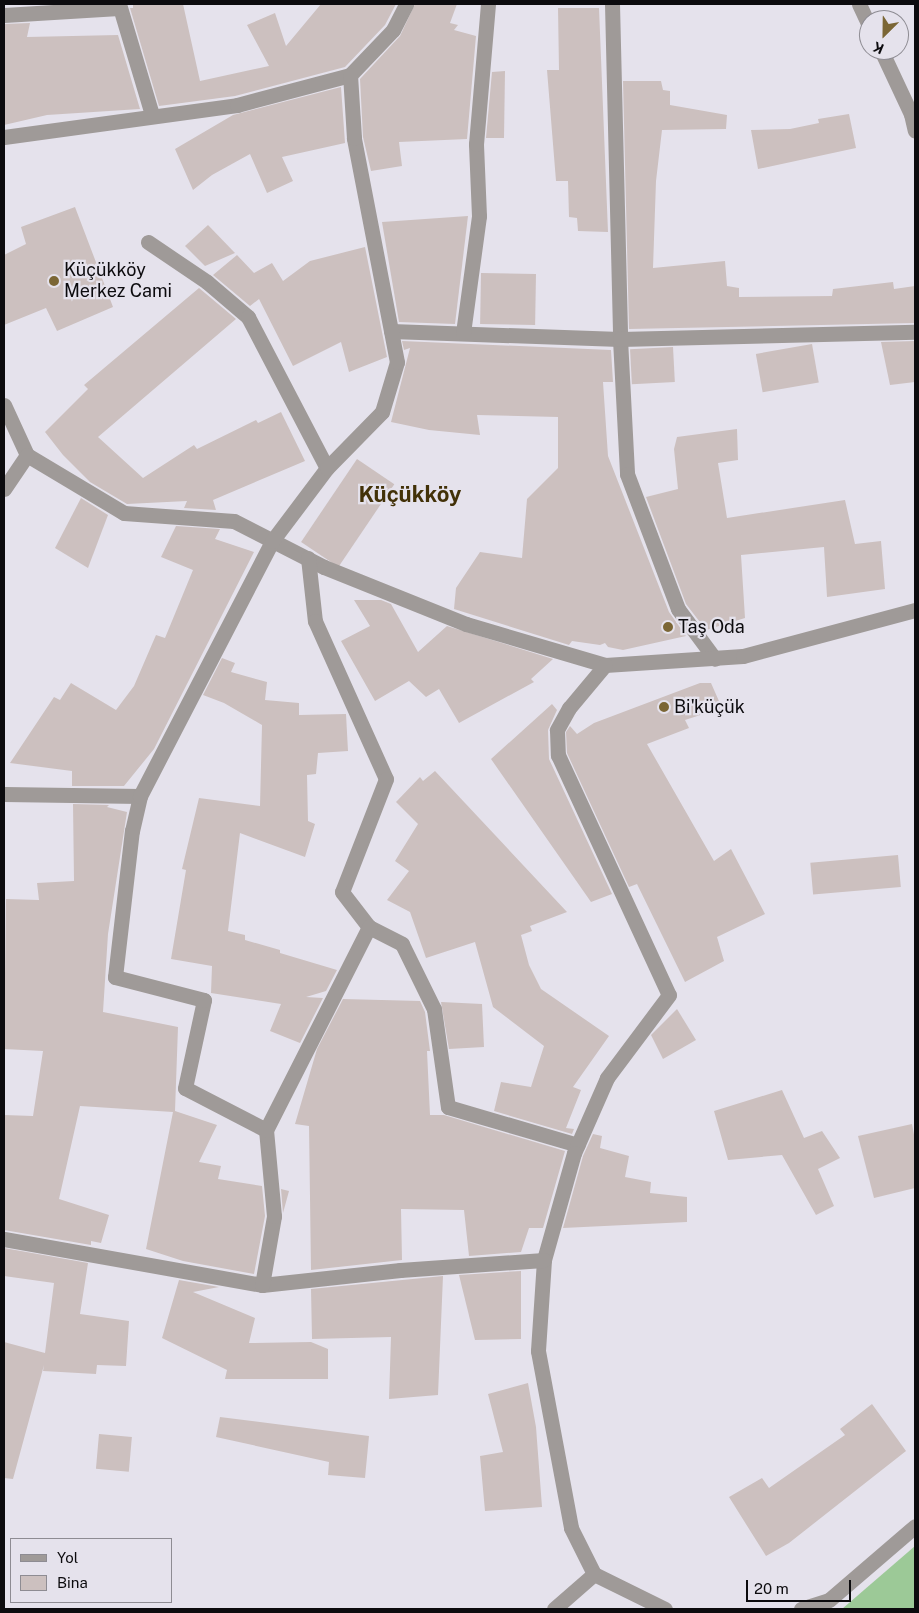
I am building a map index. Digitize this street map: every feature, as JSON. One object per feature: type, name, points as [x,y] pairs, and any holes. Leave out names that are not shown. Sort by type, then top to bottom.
[{"type":"street","points":[[4,137],[152,115],[237,105],[350,75],[393,30],[406,4]]},
{"type":"street","points":[[463,333],[479,216],[476,144],[488,4]]},
{"type":"street","points":[[612,4],[620,339],[627,474],[678,610],[715,659]]},
{"type":"street","points":[[4,15],[119,6],[152,115]]},
{"type":"street","points":[[886,60],[911,114],[915,132]]},
{"type":"street","points":[[266,1130],[185,1088],[204,1000],[115,977],[132,831],[140,796],[272,541],[327,468],[382,412],[397,362],[354,138],[350,75]]},
{"type":"street","points":[[148,242],[207,282],[248,316],[327,468]]},
{"type":"street","points":[[391,331],[620,339],[915,332]]},
{"type":"street","points":[[4,404],[27,454],[124,513],[234,521],[308,558],[466,624],[605,665],[743,656],[915,610]]},
{"type":"street","points":[[4,489],[27,454]]},
{"type":"street","points":[[308,558],[315,621],[386,779],[342,892],[369,927],[402,944],[434,1009],[448,1107],[578,1145]]},
{"type":"street","points":[[605,665],[569,708],[557,730],[558,755],[669,995],[607,1078],[578,1145],[544,1260],[538,1351],[571,1528],[594,1574],[665,1609]]},
{"type":"street","points":[[4,794],[140,796]]},
{"type":"street","points":[[262,1285],[274,1216],[266,1130],[369,927]]},
{"type":"street","points":[[4,1239],[262,1285],[400,1270],[544,1260]]},
{"type":"street","points":[[801,1609],[829,1600],[915,1526]]},
{"type":"street","points":[[554,1609],[594,1574]]},
{"type":"green space","points":[[915,1546],[915,1609],[842,1609]]},
{"type":"building","points":[[133,4],[183,4],[200,81],[269,66],[247,25],[275,13],[286,46],[321,4],[396,4],[385,25],[345,67],[235,96],[159,106],[130,8],[133,8]]},
{"type":"building","points":[[415,4],[457,4],[450,23],[458,25],[454,30],[476,36],[467,139],[399,142],[402,166],[371,171],[363,137],[360,79],[400,36]]},
{"type":"building","points":[[558,8],[599,8],[608,232],[578,231],[577,218],[569,217],[568,181],[556,181],[547,70],[559,70]]},
{"type":"building","points":[[30,23],[27,37],[118,35],[140,109],[47,115],[4,125],[4,24]]},
{"type":"building","points":[[505,71],[504,138],[486,138],[492,72]]},
{"type":"building","points":[[623,81],[661,81],[663,90],[670,91],[670,105],[727,115],[726,129],[662,130],[656,181],[653,268],[725,261],[727,286],[739,288],[739,297],[832,296],[833,289],[893,282],[894,289],[915,286],[915,323],[629,329]]},
{"type":"building","points":[[341,87],[345,143],[282,157],[293,181],[267,193],[250,154],[212,175],[193,190],[175,149],[233,115]]},
{"type":"building","points":[[849,114],[856,148],[758,169],[751,130],[790,129],[819,123],[818,119]]},
{"type":"building","name":"Küçükköy Merkez Cami","points":[[75,207],[113,307],[57,331],[46,308],[4,325],[4,255],[26,244],[21,227]]},
{"type":"building","points":[[468,216],[455,324],[399,322],[382,222]]},
{"type":"building","points":[[208,225],[235,253],[205,266],[185,246]]},
{"type":"building","points":[[365,247],[387,357],[349,372],[341,342],[293,366],[259,299],[250,306],[213,275],[237,255],[254,273],[272,263],[283,281],[310,261]]},
{"type":"building","points":[[481,273],[536,274],[535,325],[480,324]]},
{"type":"building","points":[[199,288],[236,319],[98,437],[143,478],[194,445],[197,449],[256,420],[258,423],[281,412],[305,461],[213,500],[216,510],[184,508],[187,501],[127,504],[90,482],[63,455],[45,432],[88,389],[84,385]]},
{"type":"building","points":[[402,341],[611,350],[613,382],[603,382],[608,456],[669,612],[686,636],[623,650],[608,647],[605,643],[600,645],[572,641],[569,645],[454,609],[456,588],[480,552],[522,558],[527,499],[558,468],[558,417],[477,415],[480,435],[429,430],[391,422],[410,348],[404,350]]},
{"type":"building","points":[[915,341],[915,382],[890,385],[881,342]]},
{"type":"building","points":[[812,344],[819,382],[763,392],[756,354]]},
{"type":"building","points":[[673,347],[675,382],[632,384],[630,349]]},
{"type":"building","points":[[737,429],[738,460],[718,463],[727,518],[845,500],[855,544],[881,541],[885,589],[827,597],[824,547],[741,555],[745,618],[706,630],[686,604],[646,497],[678,489],[674,449],[677,437]]},
{"type":"building","points":[[357,459],[394,484],[338,567],[301,542]]},
{"type":"building","points":[[81,498],[108,515],[88,568],[55,548]]},
{"type":"building","points":[[176,526],[220,529],[215,539],[254,552],[154,749],[124,786],[72,786],[72,771],[10,763],[54,697],[60,700],[71,683],[116,710],[134,686],[156,635],[165,638],[193,570],[161,557]]},
{"type":"building","points":[[354,600],[381,600],[391,604],[418,652],[447,626],[553,659],[531,679],[534,682],[459,723],[439,689],[426,697],[409,681],[375,701],[341,641],[370,626]]},
{"type":"building","points":[[222,658],[235,663],[231,672],[267,682],[265,700],[299,703],[299,715],[346,714],[348,751],[318,753],[316,774],[307,775],[308,821],[315,824],[305,857],[240,833],[228,931],[245,935],[245,940],[280,950],[280,953],[337,970],[326,991],[306,997],[323,998],[300,1043],[270,1031],[281,1004],[211,993],[212,966],[171,959],[186,870],[182,869],[199,798],[260,806],[262,725],[224,703],[203,695]]},
{"type":"building","points":[[700,683],[711,683],[722,708],[685,720],[689,728],[647,744],[714,861],[731,849],[765,914],[717,937],[724,961],[685,982],[637,884],[629,887],[567,753],[566,732],[570,726],[577,734],[594,723]]},
{"type":"building","points":[[552,704],[557,710],[548,730],[549,759],[612,894],[591,902],[491,759]]},
{"type":"building","points":[[435,771],[567,912],[530,926],[532,931],[521,935],[529,965],[541,989],[609,1036],[573,1087],[581,1090],[566,1128],[574,1129],[572,1134],[494,1111],[501,1082],[531,1087],[544,1046],[493,1007],[475,942],[426,958],[410,912],[387,900],[409,871],[395,861],[418,824],[396,802],[420,777],[423,781]]},
{"type":"building","points":[[73,804],[109,805],[107,807],[127,812],[108,934],[103,1012],[178,1027],[175,1111],[217,1125],[199,1162],[221,1166],[218,1179],[262,1186],[265,1216],[254,1274],[183,1261],[146,1249],[173,1112],[80,1106],[59,1199],[109,1215],[101,1243],[91,1241],[91,1245],[4,1230],[4,1115],[33,1116],[43,1051],[4,1049],[6,899],[39,900],[37,883],[74,881]]},
{"type":"building","points":[[898,855],[901,887],[813,895],[810,863]]},
{"type":"building","points":[[343,999],[420,1001],[425,1012],[430,1051],[427,1051],[430,1115],[444,1115],[565,1151],[543,1228],[529,1228],[521,1252],[469,1256],[464,1210],[401,1209],[402,1260],[311,1270],[309,1126],[295,1124],[317,1049]]},
{"type":"building","points":[[441,1002],[482,1004],[484,1047],[449,1049]]},
{"type":"building","points":[[677,1009],[696,1040],[663,1059],[651,1035]]},
{"type":"building","points":[[782,1090],[804,1138],[822,1131],[840,1158],[818,1169],[834,1206],[816,1215],[782,1155],[728,1160],[714,1111]]},
{"type":"building","points":[[912,1124],[915,1140],[915,1188],[874,1198],[858,1136]]},
{"type":"building","points":[[593,1134],[602,1136],[600,1148],[629,1156],[625,1177],[651,1182],[650,1193],[687,1197],[687,1222],[563,1228],[583,1156]]},
{"type":"building","points":[[281,1189],[289,1191],[283,1213]]},
{"type":"building","points":[[4,1248],[88,1263],[80,1314],[129,1321],[126,1366],[97,1365],[96,1374],[43,1371],[44,1365],[13,1479],[4,1478],[4,1342],[45,1353],[54,1283],[4,1276]]},
{"type":"building","points":[[521,1271],[521,1339],[475,1340],[459,1275]]},
{"type":"building","points":[[443,1276],[438,1395],[389,1399],[391,1337],[312,1339],[311,1289]]},
{"type":"building","points":[[179,1280],[219,1287],[193,1292],[255,1318],[249,1343],[311,1342],[328,1349],[328,1379],[225,1379],[227,1370],[162,1338]]},
{"type":"building","points":[[528,1383],[536,1427],[542,1507],[485,1511],[480,1456],[503,1452],[488,1394]]},
{"type":"building","points":[[872,1404],[906,1451],[789,1543],[766,1556],[729,1497],[762,1478],[769,1488],[845,1435],[840,1429]]},
{"type":"building","points":[[220,1417],[369,1436],[365,1478],[328,1475],[329,1462],[216,1437]]},
{"type":"building","points":[[99,1434],[132,1437],[129,1472],[96,1469]]},
{"type":"place","name":"Küçükköy Merkez Cami","points":[[54,281]]},
{"type":"place","name":"Taş Oda","points":[[668,627]]},
{"type":"place","name":"Bi'küçük","points":[[664,707]]},
{"type":"district","name":"Küçükköy","points":[[410,495]]}]
